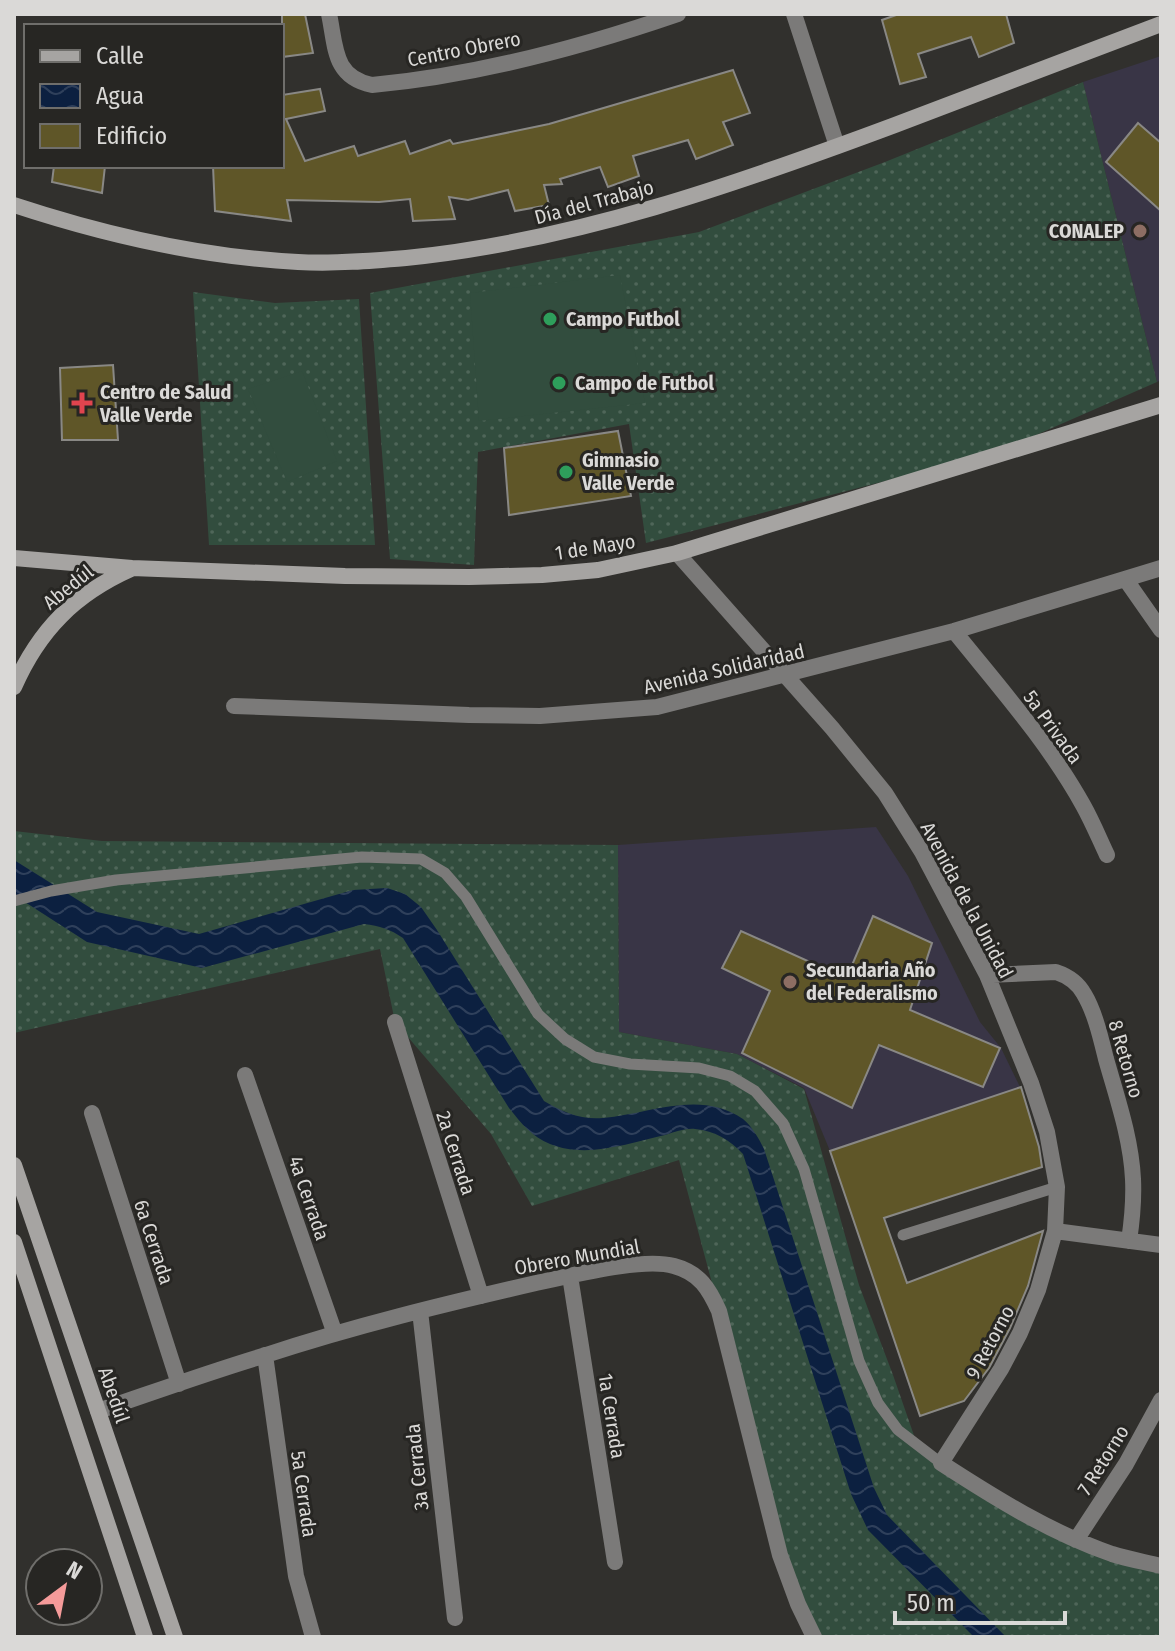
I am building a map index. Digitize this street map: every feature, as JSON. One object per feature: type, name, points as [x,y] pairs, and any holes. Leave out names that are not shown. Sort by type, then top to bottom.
[{"type":"street","name":"Centro Obrero","points":[[329,14],[342,69],[359,82],[372,85],[474,69],[567,48],[642,20],[678,14]]},
{"type":"street","points":[[794,14],[837,146]]},
{"type":"street","name":"Día del Trabajo","points":[[14,205],[58,220],[139,240],[218,254],[299,262],[374,261],[458,253],[542,237],[711,190],[1161,24]]},
{"type":"street","name":"1 de Mayo","points":[[14,558],[132,568],[345,576],[469,577],[598,570],[677,553],[1161,405]]},
{"type":"street","name":"Avenida de la Unidad","points":[[677,553],[832,728],[885,793],[922,852],[987,975],[1031,1083],[1047,1132],[1057,1187],[1055,1231]]},
{"type":"street","name":"Abedúl","points":[[16,675],[35,648],[84,594],[132,568]]},
{"type":"street","name":"Avenida Solidaridad","points":[[234,706],[540,716],[657,707],[954,631],[1161,568]]},
{"type":"street","points":[[1126,580],[1161,630]]},
{"type":"street","name":"5a Privada","points":[[954,631],[1062,770],[1107,855]]},
{"type":"street","name":"8 Retorno","points":[[987,975],[1056,972],[1066,976],[1085,995],[1100,1035],[1131,1152],[1133,1208],[1129,1241]]},
{"type":"street","name":"2a Cerrada","points":[[395,1022],[481,1296]]},
{"type":"street","name":"4a Cerrada","points":[[245,1075],[335,1334]]},
{"type":"street","name":"6a Cerrada","points":[[92,1113],[179,1384]]},
{"type":"street","name":"Abedúl","points":[[14,1165],[175,1637]]},
{"type":"street","points":[[1055,1231],[1161,1245]]},
{"type":"street","name":"9 Retorno","points":[[941,1463],[1001,1369],[1020,1333],[1038,1290],[1055,1231]]},
{"type":"street","points":[[14,1242],[145,1637]]},
{"type":"street","name":"Obrero Mundial","points":[[98,1411],[265,1355],[420,1311],[570,1276],[650,1263],[675,1266],[693,1274],[708,1288],[719,1311],[780,1555],[814,1637]]},
{"type":"street","name":"1a Cerrada","points":[[570,1276],[615,1562]]},
{"type":"street","name":"3a Cerrada","points":[[420,1311],[455,1618]]},
{"type":"street","name":"5a Cerrada","points":[[265,1355],[296,1576],[313,1637]]},
{"type":"street","name":"7 Retorno","points":[[1076,1540],[1126,1464],[1161,1400]]},
{"type":"street","points":[[941,1463],[1021,1513],[1076,1540],[1161,1566]]},
{"type":"lane","points":[[14,901],[116,880],[362,857],[421,859],[445,873],[466,897],[538,1014],[565,1039],[594,1057],[630,1064],[699,1068],[730,1076],[755,1091],[783,1123],[804,1169],[859,1361],[878,1403],[898,1430],[941,1463]]},
{"type":"lane","points":[[903,1235],[1057,1187]]},
{"type":"shaded area","name":"CONALEP","points":[[1161,56],[1161,380],[1157,382],[1083,82]]},
{"type":"shaded area","name":"Secundaria Año del Federalismo","points":[[876,827],[908,876],[980,1022],[1001,1048],[1020,1087],[830,1151],[804,1088],[737,1054],[619,1032],[618,845]]},
{"type":"green space","points":[[1083,82],[1157,382],[997,452],[646,543],[629,424],[478,452],[474,565],[390,559],[370,293],[699,232],[885,162]]},
{"type":"green space","points":[[620,275],[645,403],[479,421],[470,293]]},
{"type":"green space","points":[[193,292],[275,303],[359,299],[375,545],[209,545]]},
{"type":"green space","points":[[302,371],[337,461],[287,482],[248,389]]},
{"type":"green space","points":[[14,831],[102,841],[618,845],[619,1032],[737,1054],[804,1089],[859,1285],[918,1447],[1021,1513],[1161,1566],[1161,1637],[814,1637],[798,1604],[679,1160],[532,1206],[491,1134],[395,1022],[380,949],[14,1033]]},
{"type":"water","points":[[14,860],[97,912],[199,934],[353,890],[387,888],[405,894],[421,907],[437,930],[544,1101],[565,1112],[587,1118],[692,1104],[727,1110],[743,1119],[764,1149],[874,1488],[887,1515],[1006,1637],[974,1637],[868,1530],[851,1494],[743,1154],[733,1144],[716,1134],[692,1129],[593,1150],[564,1148],[538,1138],[509,1108],[403,938],[389,930],[364,924],[202,968],[87,942],[14,895]]},
{"type":"building","points":[[282,14],[305,14],[313,53],[284,57]]},
{"type":"building","points":[[899,14],[1006,14],[1014,43],[979,57],[971,37],[918,54],[926,77],[900,84],[882,20]]},
{"type":"building","points":[[733,70],[750,113],[723,122],[733,145],[696,159],[688,140],[633,156],[639,176],[608,187],[600,167],[560,179],[562,184],[544,185],[549,205],[515,211],[508,190],[468,200],[449,197],[455,219],[413,221],[410,199],[379,202],[287,200],[291,221],[215,211],[213,168],[284,168],[284,95],[320,89],[325,111],[286,119],[305,161],[354,146],[358,156],[405,141],[410,154],[450,140],[453,144],[549,124]]},
{"type":"building","points":[[1138,123],[1161,143],[1161,211],[1106,162]]},
{"type":"building","points":[[54,168],[105,168],[102,193],[52,182]]},
{"type":"building","points":[[113,365],[118,440],[62,440],[60,368]]},
{"type":"building","name":"Gimnasio Valle Verde","points":[[618,431],[631,496],[509,515],[504,448]]},
{"type":"building","points":[[873,916],[932,943],[910,1010],[1000,1048],[983,1087],[879,1045],[852,1108],[742,1053],[770,991],[722,968],[741,931],[847,977]]},
{"type":"building","points":[[1021,1087],[1042,1167],[884,1218],[907,1283],[1043,1231],[1028,1286],[989,1368],[964,1401],[920,1416],[830,1151]]},
{"type":"place","name":"CONALEP","points":[[1140,231]]},
{"type":"place","name":"Campo Futbol","points":[[550,319]]},
{"type":"place","name":"Campo de Futbol","points":[[559,383]]},
{"type":"place","name":"Centro de Salud Valle Verde","points":[[82,403]]},
{"type":"place","name":"Gimnasio Valle Verde","points":[[566,472]]},
{"type":"place","name":"Secundaria Año del Federalismo","points":[[790,982]]}]
